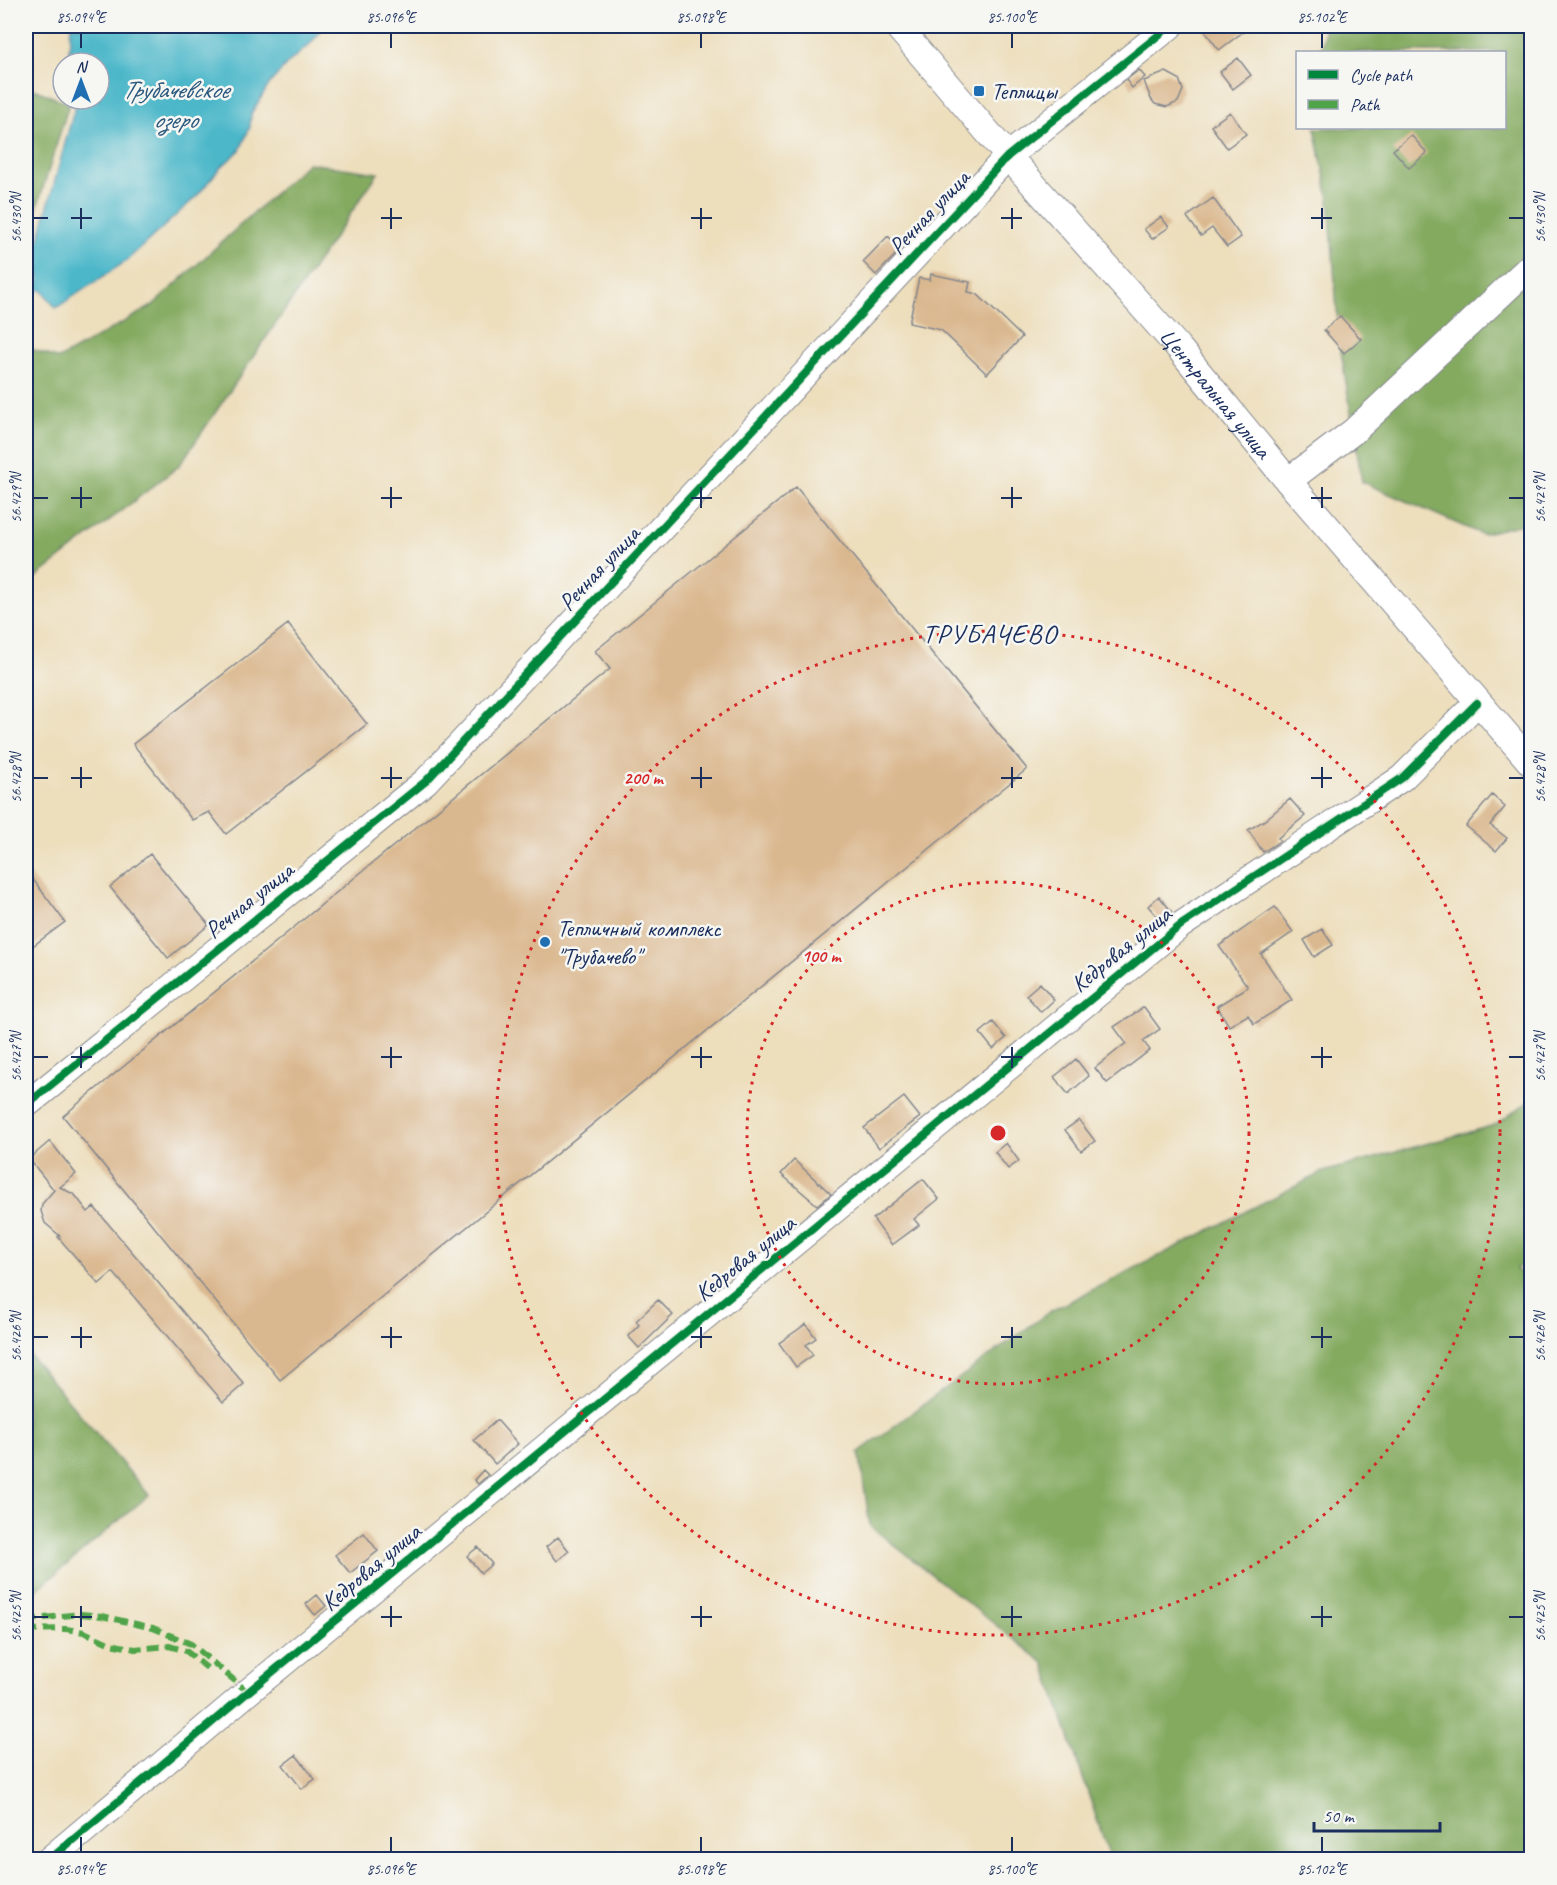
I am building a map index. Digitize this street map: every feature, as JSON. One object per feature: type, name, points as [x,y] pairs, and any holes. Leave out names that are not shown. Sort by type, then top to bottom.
[{"type":"street","name":"Центральная улица","points":[[897,26],[1008,156],[1179,347],[1288,481],[1477,703],[1526,754]]},
{"type":"street","name":"Речная улица","points":[[26,1105],[426,781],[1008,156],[1170,26]]},
{"type":"street","points":[[1288,481],[1354,431],[1532,265]]},
{"type":"street","name":"Кедровая улица","points":[[50,1860],[248,1692],[1181,925],[1402,778],[1477,703]]},
{"type":"green space","points":[[1325,26],[1531,26],[1531,522],[1481,534],[1362,482],[1339,339],[1329,199],[1315,129],[1506,129],[1506,51],[1321,51]]},
{"type":"green space","points":[[34,89],[51,96],[51,111],[67,111],[26,243],[26,107]]},
{"type":"green space","points":[[308,163],[378,173],[179,466],[26,585],[26,347],[59,359],[152,306]]},
{"type":"green space","points":[[1531,1100],[1531,1255],[1516,1269],[1532,1283],[1531,1859],[1113,1859],[1108,1852],[1044,1663],[870,1526],[859,1452],[1049,1312],[1323,1172],[1495,1125]]},
{"type":"green space","points":[[26,1351],[149,1495],[26,1599]]},
{"type":"water","name":"Трубачевское озеро","points":[[71,26],[324,26],[310,44],[270,83],[251,114],[250,127],[240,150],[219,169],[197,196],[125,262],[56,308],[39,287],[38,243],[74,111],[111,111],[111,51],[69,51]]},
{"type":"building","points":[[1201,26],[1251,26],[1219,50]]},
{"type":"building","points":[[1238,58],[1251,75],[1233,89],[1220,72]]},
{"type":"building","points":[[1139,70],[1145,77],[1132,88],[1126,80]]},
{"type":"building","points":[[1166,72],[1179,79],[1183,90],[1178,102],[1167,107],[1155,104],[1144,81]]},
{"type":"building","points":[[1230,112],[1246,134],[1227,148],[1211,126]]},
{"type":"building","points":[[1411,135],[1427,153],[1409,168],[1393,150]]},
{"type":"building","points":[[1213,198],[1241,237],[1227,247],[1212,228],[1201,236],[1187,217]]},
{"type":"building","points":[[1161,217],[1169,227],[1152,239],[1144,229]]},
{"type":"building","points":[[888,236],[901,249],[876,275],[863,262]]},
{"type":"building","points":[[931,274],[970,282],[968,292],[977,294],[1022,337],[987,374],[941,330],[909,323],[919,278],[930,280]]},
{"type":"building","points":[[1340,316],[1361,339],[1344,353],[1324,330]]},
{"type":"building","name":"Тепличный комплекс \"Трубачево\"","points":[[796,487],[1027,769],[280,1380],[63,1116],[610,669],[595,651]]},
{"type":"building","points":[[288,624],[367,724],[226,834],[209,812],[192,820],[133,744]]},
{"type":"building","points":[[1492,795],[1505,807],[1490,825],[1507,838],[1496,851],[1466,826]]},
{"type":"building","points":[[1290,799],[1305,816],[1278,838],[1280,841],[1263,852],[1248,830],[1265,820]]},
{"type":"building","points":[[150,854],[209,925],[168,958],[110,887]]},
{"type":"building","points":[[26,870],[65,922],[26,951]]},
{"type":"building","points":[[1159,896],[1172,912],[1161,921],[1148,906]]},
{"type":"building","points":[[1275,907],[1293,932],[1261,954],[1292,1000],[1254,1024],[1248,1015],[1229,1026],[1217,1006],[1248,987],[1219,946]]},
{"type":"building","points":[[1322,929],[1333,945],[1314,957],[1304,940]]},
{"type":"building","points":[[1040,983],[1054,1000],[1041,1012],[1026,995]]},
{"type":"building","points":[[1144,1007],[1160,1029],[1143,1041],[1150,1050],[1107,1083],[1095,1068],[1126,1043],[1114,1027]]},
{"type":"building","points":[[993,1022],[1006,1038],[993,1049],[980,1033]]},
{"type":"building","points":[[1076,1059],[1089,1076],[1068,1094],[1054,1077]]},
{"type":"building","points":[[904,1097],[920,1117],[879,1148],[864,1128]]},
{"type":"building","points":[[1079,1120],[1095,1141],[1081,1151],[1065,1130]]},
{"type":"building","points":[[50,1141],[76,1174],[60,1187],[75,1195],[88,1212],[94,1207],[244,1384],[223,1402],[113,1272],[99,1284],[58,1237],[60,1236],[45,1223],[41,1211],[42,1204],[54,1190],[29,1159]]},
{"type":"building","points":[[1006,1143],[1019,1161],[1008,1169],[995,1152]]},
{"type":"building","points":[[794,1160],[831,1194],[817,1205],[781,1174]]},
{"type":"building","points":[[923,1179],[939,1199],[914,1219],[919,1225],[892,1245],[873,1219]]},
{"type":"building","points":[[658,1300],[673,1315],[639,1348],[628,1336],[639,1325],[636,1321]]},
{"type":"building","points":[[806,1324],[816,1338],[806,1345],[813,1355],[796,1367],[779,1343]]},
{"type":"building","points":[[497,1420],[518,1444],[495,1464],[474,1440]]},
{"type":"building","points":[[483,1470],[488,1475],[478,1484],[474,1480]]},
{"type":"building","points":[[364,1533],[378,1551],[350,1573],[335,1555]]},
{"type":"building","points":[[558,1537],[569,1551],[557,1561],[546,1547]]},
{"type":"building","points":[[478,1547],[492,1564],[481,1573],[467,1556]]},
{"type":"building","points":[[317,1595],[326,1606],[315,1615],[306,1604]]},
{"type":"building","points":[[296,1755],[315,1779],[302,1789],[283,1765]]},
{"type":"waterway","points":[[26,305],[39,287]]},
{"type":"marked path","points":[[26,1620],[80,1614],[102,1616],[153,1628],[191,1644],[248,1692]]},
{"type":"marked path","points":[[26,1630],[66,1629],[84,1632],[111,1644],[135,1649],[169,1646],[186,1651],[207,1668]]},
{"type":"cycle path","points":[[26,1105],[426,781],[1008,156],[1170,26]]},
{"type":"cycle path","points":[[49,1860],[248,1692],[1181,925],[1402,778],[1477,703]]},
{"type":"place","name":"Теплицы","points":[[979,91]]},
{"type":"place","name":"Тепличный комплекс \"Трубачево\"","points":[[545,942]]},
{"type":"district","name":"ТРУБАЧЕВО","points":[[990,634]]}]
